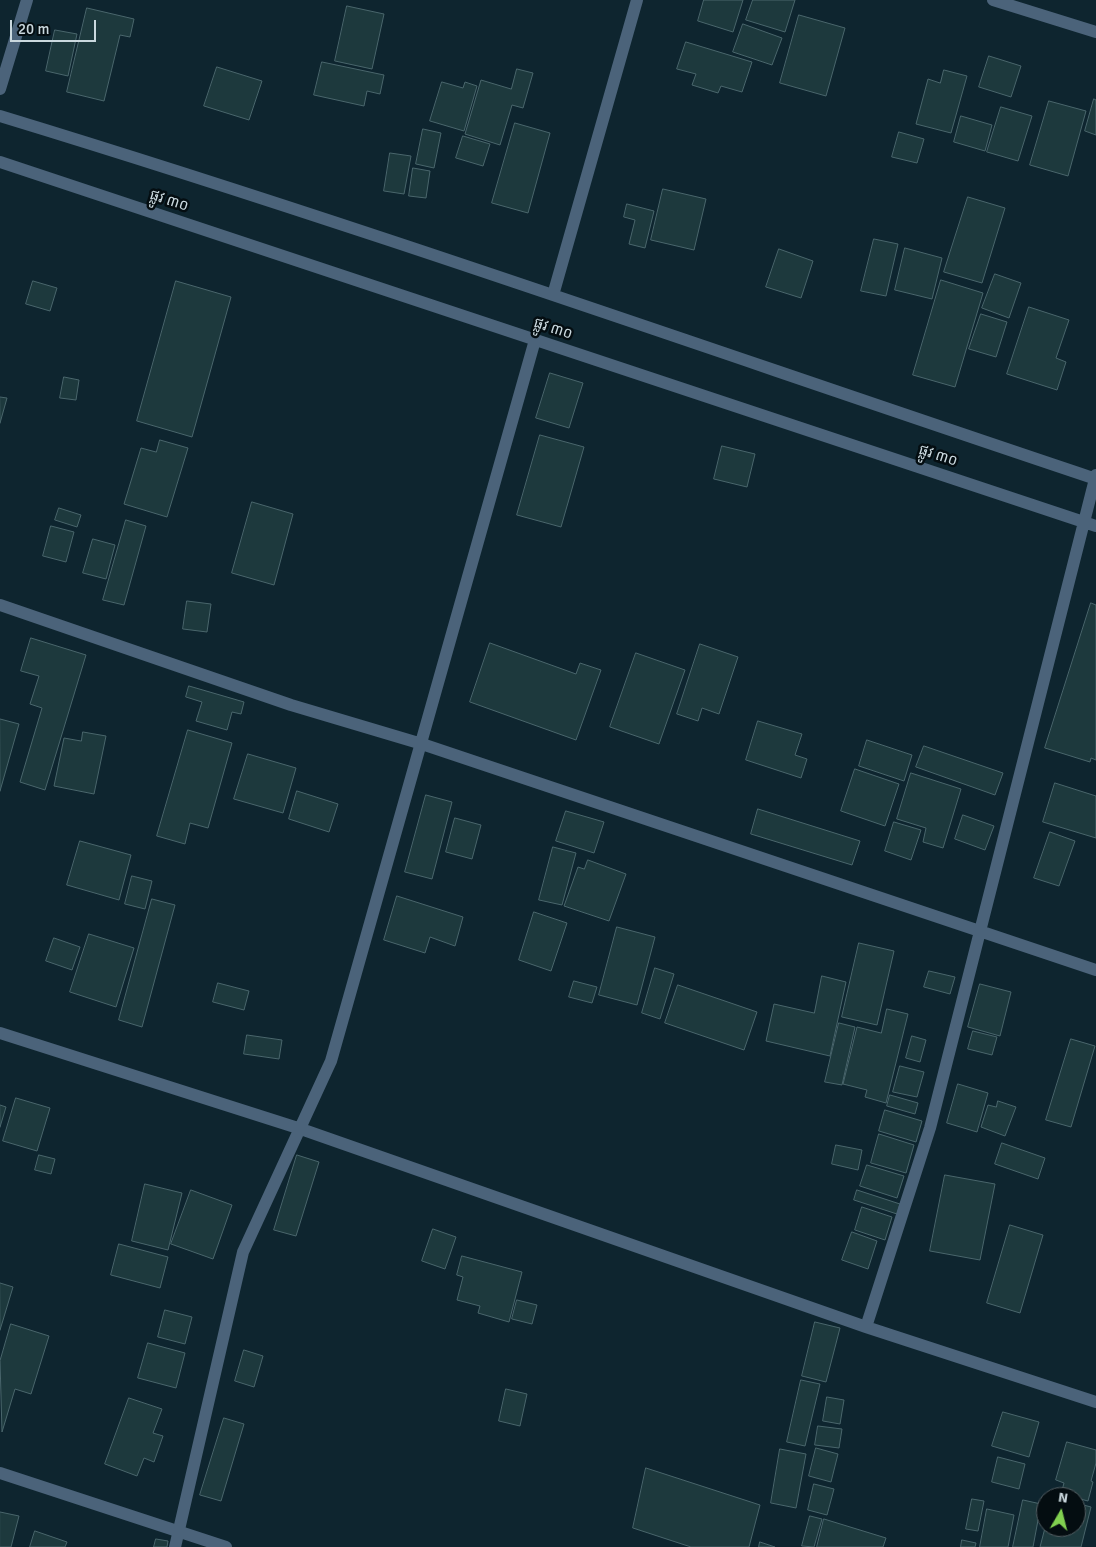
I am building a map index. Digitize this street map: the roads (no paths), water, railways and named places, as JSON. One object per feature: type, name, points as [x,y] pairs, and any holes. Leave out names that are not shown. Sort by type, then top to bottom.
[{"type":"street","points":[[0,89],[27,0]]},
{"type":"street","points":[[553,295],[637,0]]},
{"type":"street","points":[[993,0],[1096,32]]},
{"type":"street","name":"ផ្លូវ ៣០","points":[[0,116],[148,161],[1096,478]]},
{"type":"street","name":"ផ្លូវ ៣០","points":[[0,162],[1096,526]]},
{"type":"street","points":[[175,1547],[243,1252],[331,1061],[535,340]]},
{"type":"street","points":[[866,1328],[930,1128],[1083,522],[1096,478]]},
{"type":"street","points":[[0,605],[291,706],[422,744],[1096,970]]},
{"type":"street","points":[[0,1033],[301,1129],[866,1328],[1096,1402]]},
{"type":"street","points":[[0,1473],[226,1547]]}]
